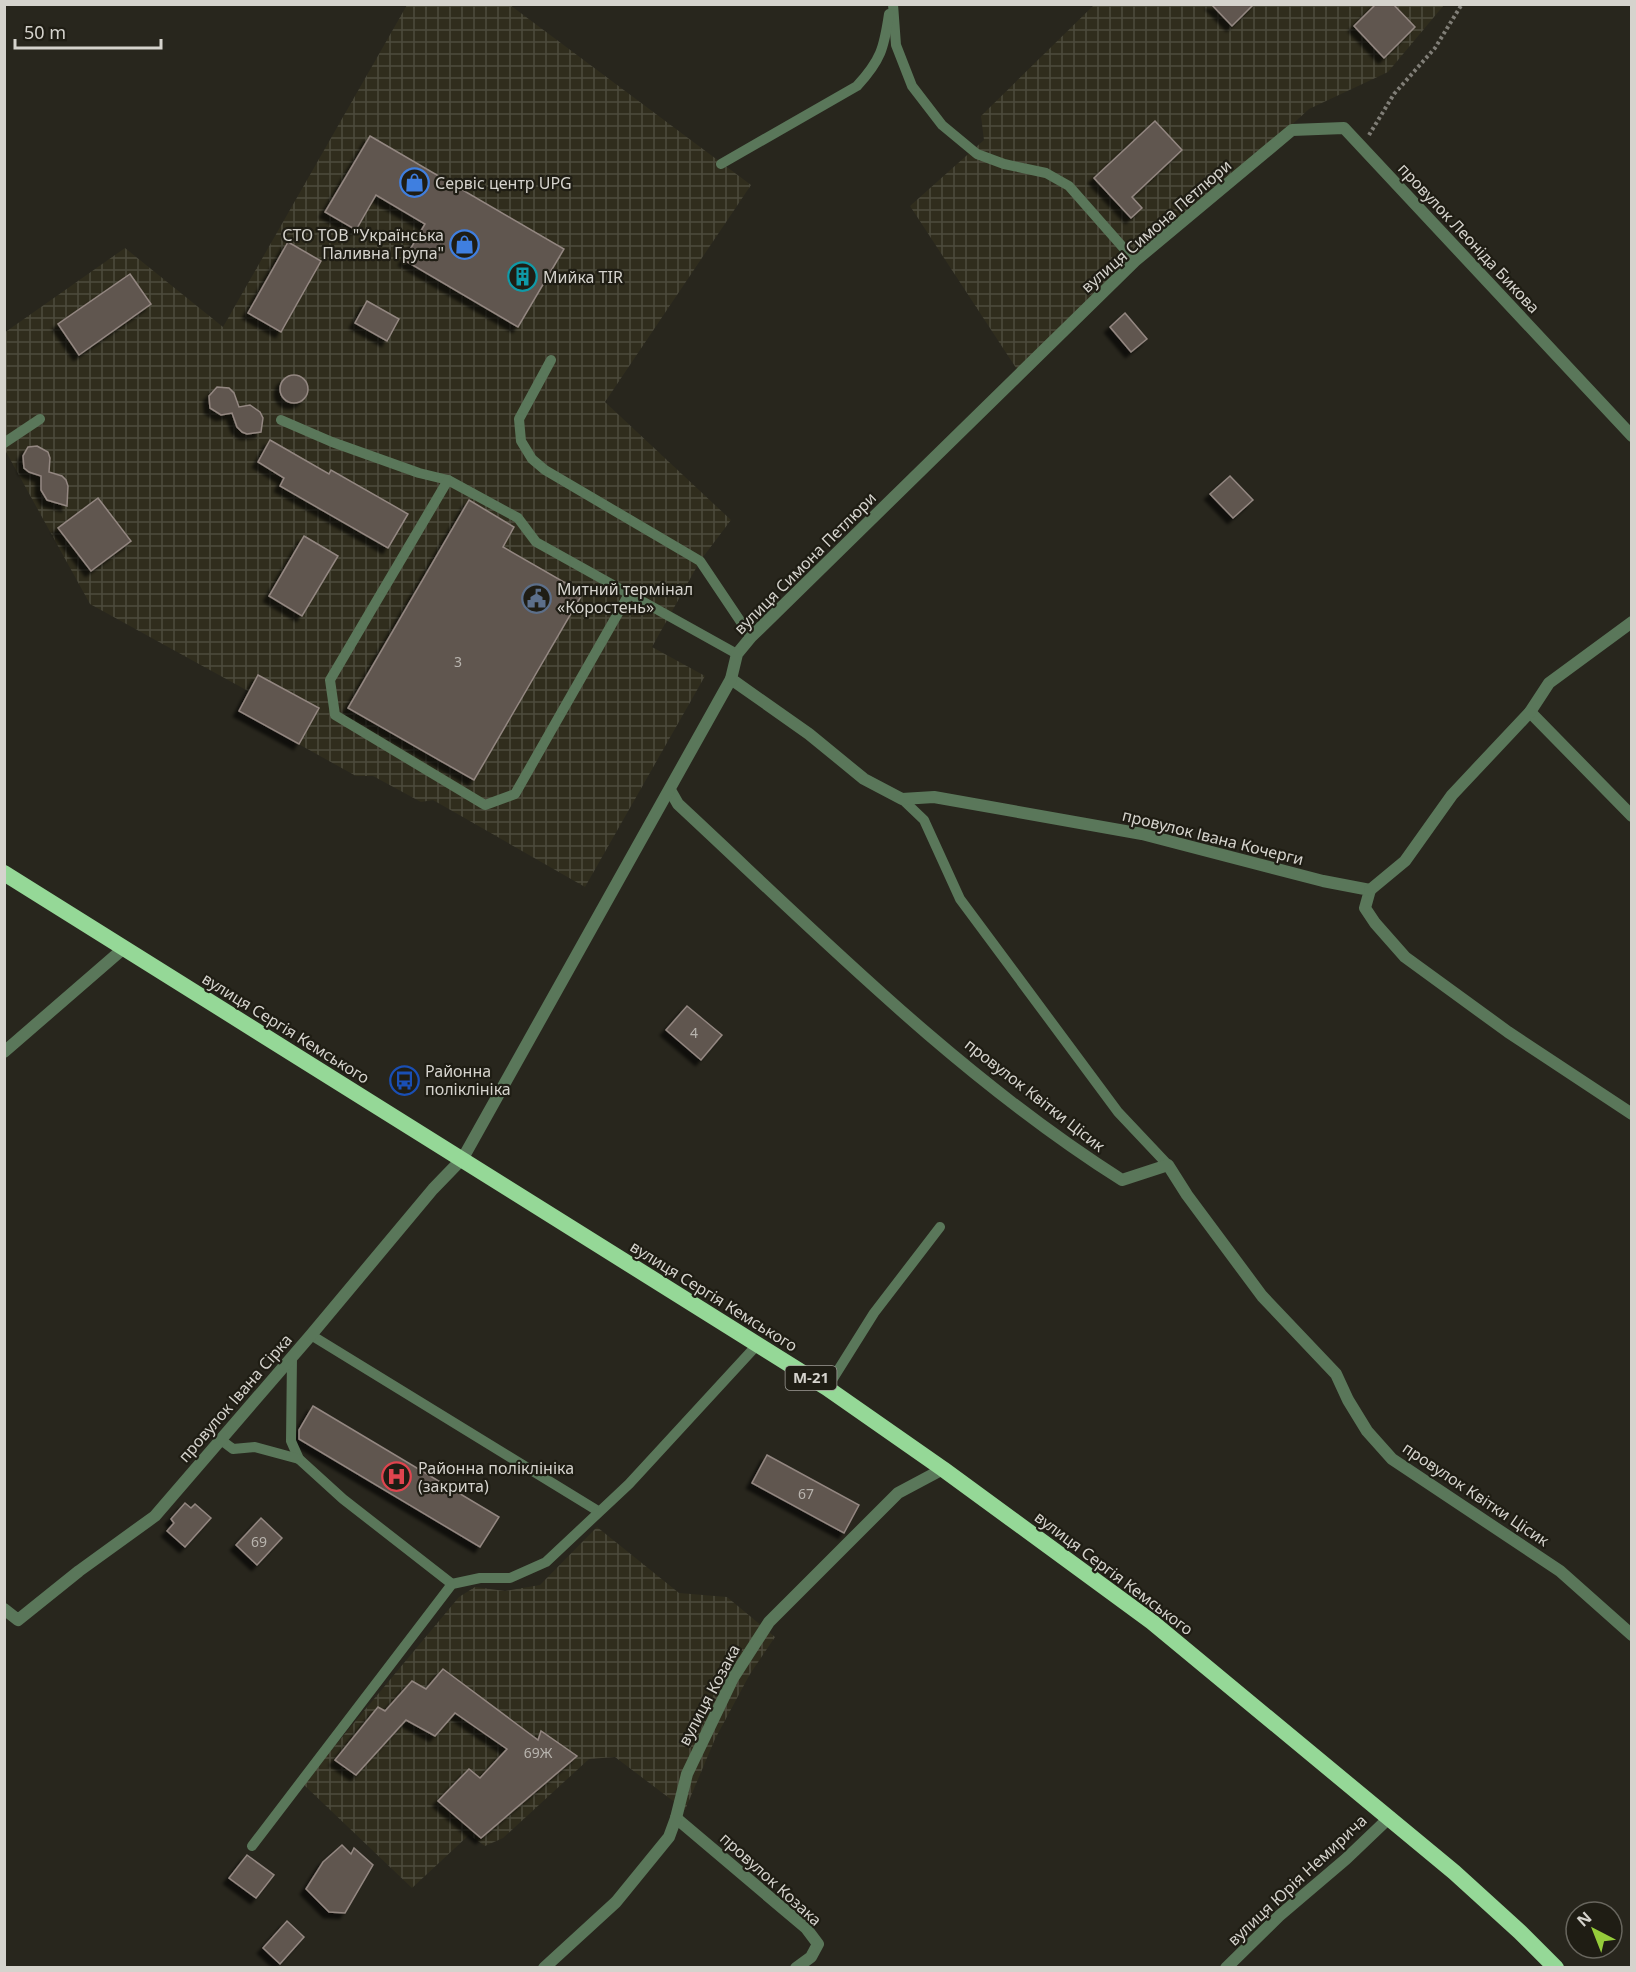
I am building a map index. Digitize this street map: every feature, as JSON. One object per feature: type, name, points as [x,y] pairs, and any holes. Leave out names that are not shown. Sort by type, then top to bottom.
[{"type":"highway","name":"вулиця Сергія Кемського","points":[[4,873],[463,1158],[827,1388],[943,1469],[1152,1622],[1390,1817],[1462,1879],[1556,1968]]},
{"type":"street","name":"провулок Леоніда Бикова","points":[[1264,153],[1292,130],[1344,128],[1632,436]]},
{"type":"street","name":"вулиця Симона Петлюри","points":[[463,1158],[731,679],[737,654],[751,637],[1135,261],[1264,153]]},
{"type":"street","points":[[1632,622],[1549,683],[1530,712],[1452,795],[1406,861],[1370,890],[1365,908],[1405,957],[1508,1032],[1632,1114]]},
{"type":"street","points":[[731,679],[809,734],[864,779],[903,799]]},
{"type":"street","points":[[1530,712],[1632,816]]},
{"type":"street","name":"провулок Квітки Цісик","points":[[670,790],[678,804],[888,998],[996,1089],[1076,1150],[1122,1180],[1168,1165],[1187,1195],[1262,1296],[1336,1374],[1348,1400],[1367,1431],[1392,1459],[1560,1571],[1632,1635]]},
{"type":"street","name":"провулок Івана Кочерги","points":[[903,799],[934,797],[1142,834],[1323,881],[1370,890]]},
{"type":"street","points":[[4,1052],[124,948]]},
{"type":"street","name":"провулок Івана Сірка","points":[[18,1620],[79,1570],[155,1516],[311,1335],[432,1189],[463,1158]]},
{"type":"street","name":"вулиця Козака","points":[[552,1965],[616,1902],[669,1837],[687,1774],[733,1678],[769,1622],[898,1493],[943,1469]]},
{"type":"street","points":[[4,1609],[18,1620]]},
{"type":"street","points":[[4,1624],[18,1620]]},
{"type":"street","name":"вулиця Юрія Немирича","points":[[1226,1968],[1279,1916],[1390,1817]]},
{"type":"street","name":"провулок Козака","points":[[676,1818],[806,1928],[818,1944],[811,1957],[796,1968]]},
{"type":"lane","points":[[721,164],[857,86],[874,67],[885,43],[892,4]]},
{"type":"lane","points":[[892,4],[896,45],[912,86],[942,125],[976,154],[1004,164],[1046,173],[1069,186],[1135,261]]},
{"type":"lane","points":[[551,360],[519,419],[520,441],[532,459],[545,470],[700,561],[751,637]]},
{"type":"lane","points":[[4,443],[40,419]]},
{"type":"lane","points":[[281,420],[332,442],[419,473],[448,480],[518,518],[536,542],[737,654]]},
{"type":"lane","points":[[448,480],[330,680],[335,715],[485,805],[515,794],[629,594]]},
{"type":"lane","points":[[903,799],[924,820],[960,899],[1118,1112],[1168,1165]]},
{"type":"lane","points":[[827,1388],[874,1313],[940,1227]]},
{"type":"lane","points":[[311,1335],[598,1511]]},
{"type":"lane","points":[[252,1846],[452,1584],[480,1578],[510,1578],[546,1562],[629,1484],[757,1345]]},
{"type":"lane","points":[[292,1357],[291,1442],[299,1459],[344,1499],[452,1584]]},
{"type":"lane","points":[[221,1440],[233,1449],[255,1447],[299,1459]]},
{"type":"path","points":[[1362,148],[1394,94],[1435,48],[1462,4]]},
{"type":"shaded area","points":[[407,5],[510,5],[751,185],[605,402],[731,520],[700,561],[652,647],[705,676],[585,887],[433,800],[421,802],[373,776],[356,776],[239,711],[248,691],[90,604],[5,450],[4,333],[125,248],[223,327]]},
{"type":"shaded area","points":[[1094,5],[1444,5],[1388,72],[1309,109],[1020,374],[910,206],[984,140],[981,116]]},
{"type":"shaded area","points":[[597,1527],[679,1593],[727,1597],[775,1637],[750,1674],[715,1739],[685,1810],[615,1757],[589,1759],[503,1838],[485,1846],[469,1835],[412,1888],[303,1784],[459,1597],[475,1587],[505,1591],[540,1585]]},
{"type":"building","points":[[1211,4],[1254,4],[1232,26]]},
{"type":"building","points":[[1376,4],[1393,4],[1415,27],[1384,58],[1354,26]]},
{"type":"building","points":[[1155,121],[1182,150],[1132,197],[1142,208],[1131,218],[1094,178]]},
{"type":"building","points":[[370,136],[564,249],[518,327],[404,260],[425,224],[376,195],[356,230],[325,212]]},
{"type":"building","points":[[288,242],[321,261],[281,332],[248,313]]},
{"type":"building","points":[[130,274],[151,304],[79,355],[58,324]]},
{"type":"building","points":[[367,301],[399,319],[387,341],[355,323]]},
{"type":"building","points":[[1125,313],[1147,339],[1131,352],[1110,327]]},
{"type":"building","points":[[294,375],[304,379],[308,389],[304,399],[294,403],[284,399],[280,389],[284,379]]},
{"type":"building","points":[[217,387],[229,388],[234,393],[239,407],[250,405],[260,412],[263,418],[261,432],[247,434],[242,432],[237,427],[232,413],[221,415],[210,408],[209,396]]},
{"type":"building","points":[[270,440],[329,474],[331,470],[408,514],[388,548],[280,486],[284,478],[258,462]]},
{"type":"building","points":[[37,446],[48,452],[49,472],[62,476],[66,480],[67,506],[47,500],[41,490],[41,476],[24,468],[23,456],[28,447]]},
{"type":"building","points":[[1230,476],[1253,500],[1233,518],[1210,494]]},
{"type":"building","points":[[98,498],[131,541],[91,571],[58,528]]},
{"type":"building","points":[[469,500],[514,527],[503,547],[583,593],[474,780],[348,708]]},
{"type":"building","points":[[304,536],[338,556],[302,616],[269,596]]},
{"type":"building","points":[[258,675],[319,708],[299,744],[239,711]]},
{"type":"building","points":[[687,1006],[722,1035],[701,1060],[666,1030]]},
{"type":"building","name":"Районна поліклініка (закрита)","points":[[313,1406],[499,1517],[480,1547],[299,1439],[299,1430]]},
{"type":"building","points":[[767,1455],[859,1505],[844,1533],[752,1483]]},
{"type":"building","points":[[185,1503],[191,1508],[195,1504],[211,1518],[185,1547],[167,1531],[174,1523],[171,1519]]},
{"type":"building","points":[[261,1518],[282,1538],[257,1565],[236,1545]]},
{"type":"building","points":[[443,1669],[538,1740],[541,1731],[577,1756],[481,1838],[438,1801],[469,1769],[480,1778],[507,1749],[455,1713],[435,1736],[406,1720],[356,1775],[335,1760],[378,1707],[385,1711],[412,1681],[426,1689]]},
{"type":"building","points":[[342,1845],[351,1854],[354,1848],[373,1865],[345,1913],[329,1912],[306,1889],[323,1862]]},
{"type":"building","points":[[247,1855],[274,1875],[256,1898],[229,1878]]},
{"type":"building","points":[[287,1921],[304,1937],[280,1964],[263,1948]]},
{"type":"place","name":"Сервіс центр UPG","points":[[414,183]]},
{"type":"place","name":"СТО ТОВ \"Українська Паливна Група\"","points":[[465,244]]},
{"type":"place","name":"Мийка TIR","points":[[522,277]]},
{"type":"place","name":"Митний термінал «Коростень»","points":[[536,598]]},
{"type":"place","name":"Районна поліклініка","points":[[404,1080]]},
{"type":"place","name":"Районна поліклініка (закрита)","points":[[397,1477]]}]
